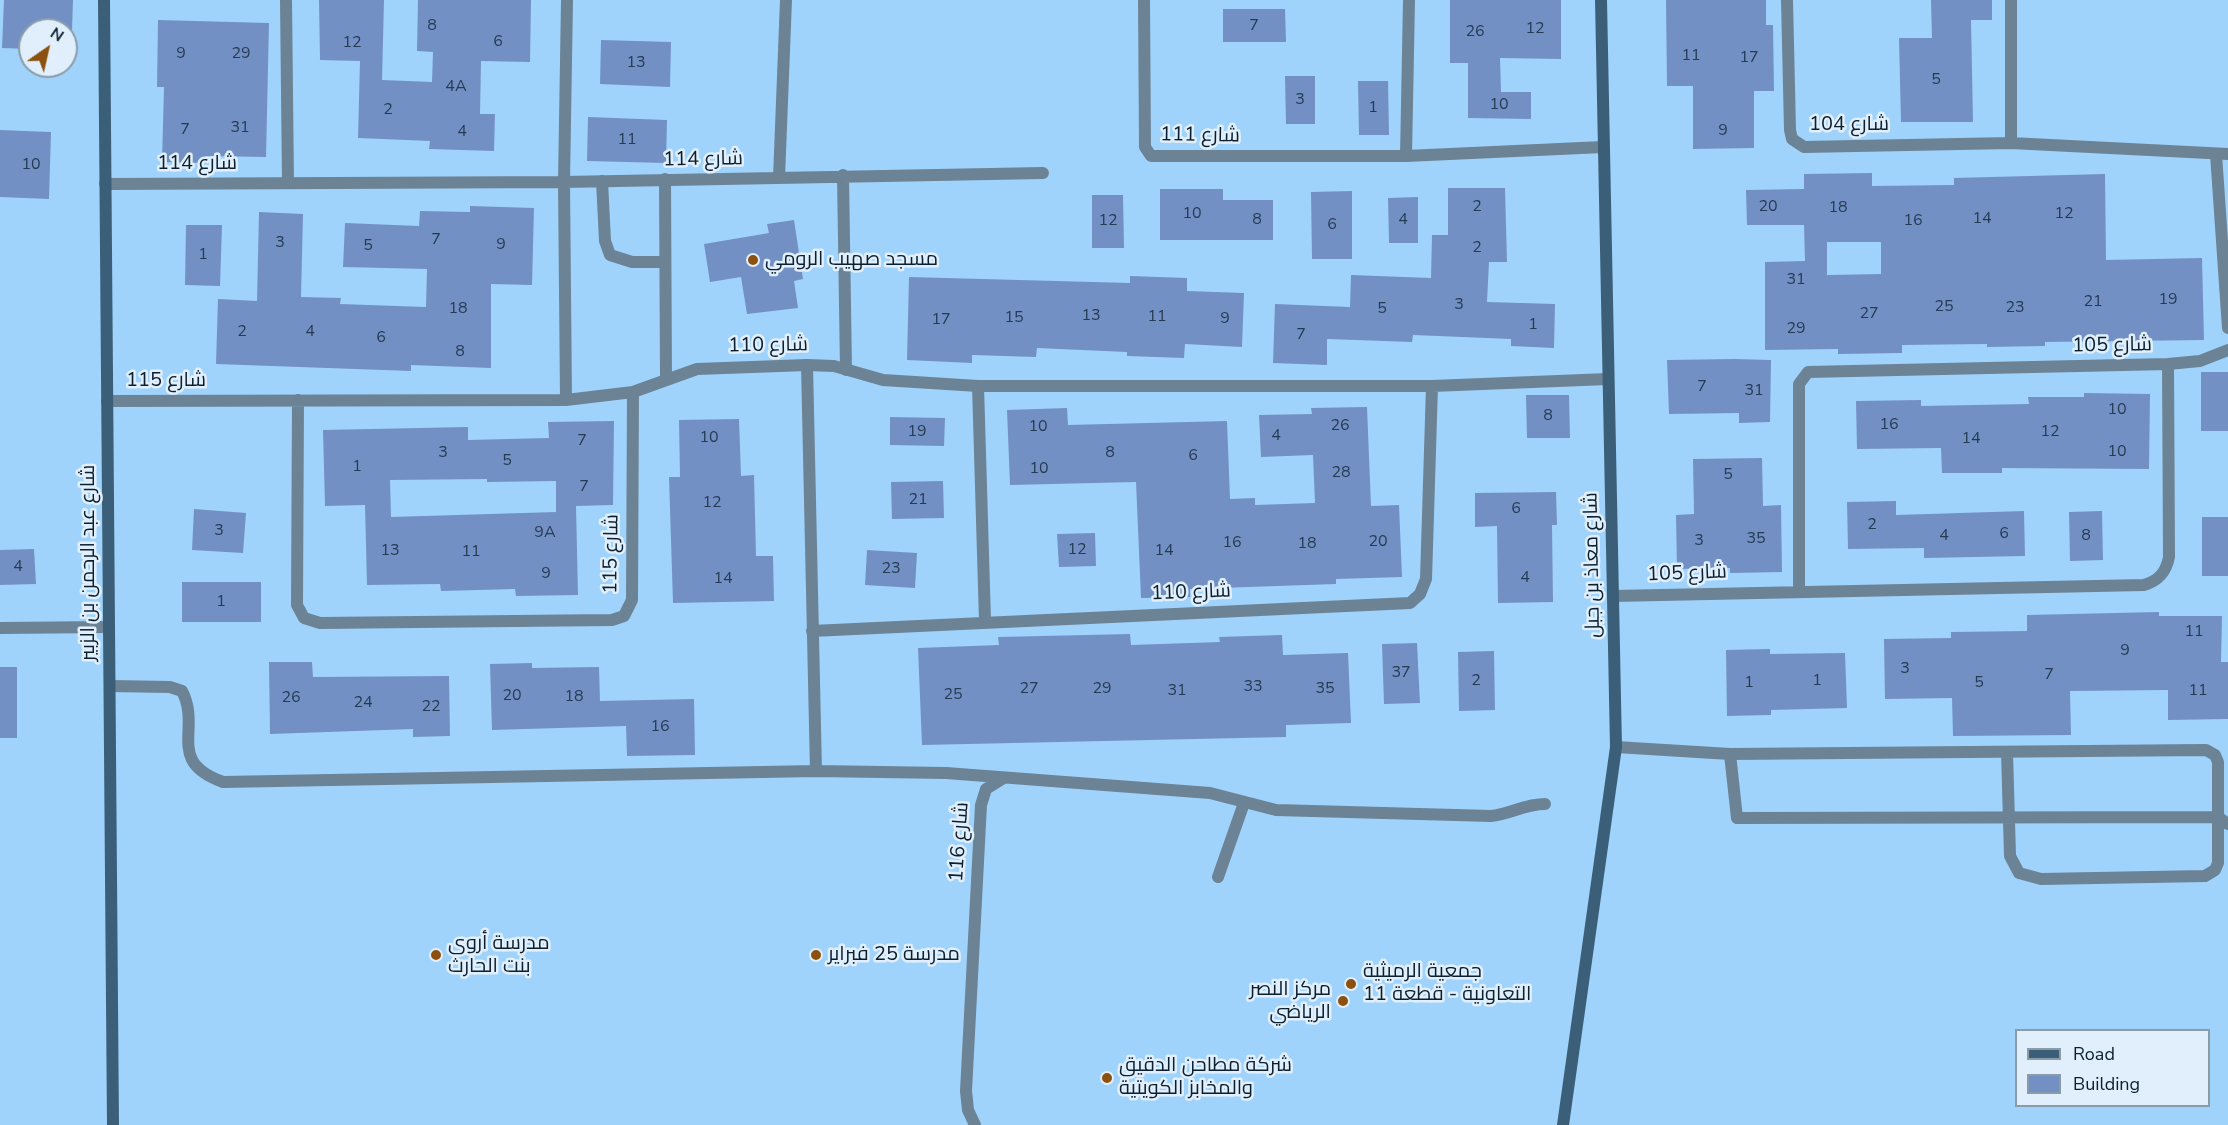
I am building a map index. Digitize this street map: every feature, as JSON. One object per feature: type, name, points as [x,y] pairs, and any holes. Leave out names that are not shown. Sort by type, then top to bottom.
[{"type":"street","name":"شارع عبد الرحمن بن الزبير","points":[[104,0],[113,1125]]},
{"type":"street","points":[[286,0],[288,183]]},
{"type":"street","points":[[566,400],[564,182],[567,0]]},
{"type":"street","points":[[779,178],[786,0]]},
{"type":"street","name":"شارع 111","points":[[1144,0],[1145,147],[1151,156],[1406,156],[1603,147]]},
{"type":"street","points":[[1406,156],[1409,0]]},
{"type":"street","name":"شارع معاذ بن جبل","points":[[1563,1125],[1616,747],[1601,0]]},
{"type":"street","name":"شارع 104","points":[[1787,0],[1790,130],[1797,144],[1804,147],[2012,143],[2222,154]]},
{"type":"street","points":[[2011,0],[2012,143]]},
{"type":"street","points":[[2222,154],[2228,328]]},
{"type":"street","name":"شارع 114","points":[[105,184],[564,182],[1043,173]]},
{"type":"street","points":[[843,175],[846,370]]},
{"type":"street","points":[[665,179],[666,379]]},
{"type":"street","points":[[602,181],[605,241],[610,255],[632,262],[665,262]]},
{"type":"street","points":[[2168,364],[2200,361],[2228,350]]},
{"type":"street","name":"شارع 105","points":[[1613,596],[2153,583],[2165,570],[2169,557],[2168,364],[1808,372],[1799,384],[1799,591]]},
{"type":"street","points":[[807,365],[816,771]]},
{"type":"street","name":"شارع 110","points":[[633,392],[666,379],[715,367],[807,365],[834,366],[883,380],[978,386],[1432,386],[1608,379]]},
{"type":"street","points":[[812,631],[985,621],[978,386]]},
{"type":"street","name":"شارع 110","points":[[985,621],[1410,603],[1420,594],[1426,579],[1432,386]]},
{"type":"street","name":"شارع 115","points":[[107,401],[298,400],[566,400],[633,392],[632,600],[624,616],[612,620],[320,624],[304,618],[297,605],[298,400]]},
{"type":"street","points":[[0,628],[109,627]]},
{"type":"street","points":[[110,686],[161,686],[182,691],[188,701],[188,743],[191,759],[205,775],[223,782],[816,771],[946,773],[1210,792],[1276,810],[1491,816],[1507,814],[1526,805],[1545,804]]},
{"type":"street","points":[[1616,747],[1731,754],[2007,752],[2209,751],[2216,755],[2218,762],[2223,821],[2218,863],[2210,875],[2041,879],[2019,873],[2010,856],[2007,818],[2007,752]]},
{"type":"street","points":[[1731,754],[1737,818],[2223,821]]},
{"type":"street","name":"شارع 116","points":[[975,1125],[968,1110],[966,1091],[981,805],[986,789],[1003,778]]},
{"type":"street","points":[[1218,877],[1244,803]]},
{"type":"building","points":[[4,0],[73,0],[72,18],[18,18],[18,49],[2,48]]},
{"type":"building","points":[[319,0],[384,0],[382,80],[432,82],[433,52],[417,51],[418,0],[531,0],[530,62],[481,61],[480,114],[495,114],[494,151],[429,149],[430,141],[358,138],[360,61],[320,60]]},
{"type":"building","points":[[1450,0],[1561,0],[1561,59],[1500,58],[1501,92],[1531,92],[1531,119],[1468,118],[1468,63],[1450,63]]},
{"type":"building","points":[[1666,0],[1766,0],[1766,25],[1773,25],[1774,91],[1754,91],[1754,148],[1693,149],[1693,86],[1667,86]]},
{"type":"building","points":[[1931,0],[1992,0],[1992,20],[1971,20],[1973,122],[1901,122],[1899,38],[1932,38]]},
{"type":"building","points":[[1223,9],[1285,9],[1286,42],[1223,42]]},
{"type":"building","points":[[158,20],[269,23],[266,157],[206,156],[206,163],[162,162],[164,87],[157,87]]},
{"type":"building","points":[[601,40],[671,42],[670,87],[600,84]]},
{"type":"building","points":[[1285,76],[1315,76],[1315,124],[1286,124]]},
{"type":"building","points":[[1358,81],[1388,81],[1389,135],[1359,135]]},
{"type":"building","points":[[588,117],[667,120],[666,163],[587,161]]},
{"type":"building","points":[[0,130],[51,132],[49,199],[0,197]]},
{"type":"building","points":[[1872,173],[1872,186],[1954,185],[1954,178],[2105,174],[2106,260],[2202,258],[2204,340],[2045,342],[2045,346],[1987,347],[1987,344],[1902,345],[1902,353],[1838,354],[1838,349],[1765,350],[1765,262],[1805,261],[1804,225],[1747,225],[1746,190],[1804,189],[1804,174]],"holes":[[[1827,242],[1881,242],[1881,274],[1827,275]]]},
{"type":"building","points":[[1448,188],[1505,188],[1507,262],[1489,262],[1487,302],[1555,304],[1554,348],[1511,346],[1511,339],[1413,335],[1412,342],[1327,339],[1327,365],[1273,363],[1275,304],[1350,307],[1351,275],[1431,278],[1432,235],[1448,235]]},
{"type":"building","points":[[1160,189],[1223,189],[1223,200],[1273,200],[1273,240],[1160,240]]},
{"type":"building","points":[[1352,191],[1352,259],[1312,259],[1311,192]]},
{"type":"building","points":[[1092,195],[1123,195],[1124,248],[1092,248]]},
{"type":"building","points":[[1418,197],[1418,243],[1389,243],[1388,198]]},
{"type":"building","points":[[470,206],[534,208],[532,285],[491,284],[491,368],[411,365],[411,371],[216,364],[218,299],[257,301],[259,212],[303,214],[301,297],[341,298],[340,304],[426,307],[427,269],[343,267],[345,223],[419,226],[420,211],[470,212]]},
{"type":"building","name":"مسجد صهيب الرومي","points":[[794,220],[803,279],[794,281],[798,308],[747,314],[741,277],[710,282],[704,244],[769,233],[767,224]]},
{"type":"building","points":[[186,225],[222,225],[220,286],[185,285]]},
{"type":"building","points":[[1130,276],[1187,278],[1187,291],[1244,293],[1242,347],[1185,344],[1184,358],[1127,356],[1127,352],[1037,348],[1036,357],[972,355],[972,363],[907,360],[909,277],[1130,283]]},
{"type":"building","points":[[1667,360],[1771,360],[1770,422],[1739,423],[1739,413],[1669,414]]},
{"type":"building","points":[[2201,372],[2228,372],[2228,431],[2201,431]]},
{"type":"building","points":[[2084,393],[2150,394],[2149,469],[2002,468],[2002,473],[1942,473],[1941,448],[1857,449],[1856,401],[1921,400],[1921,406],[2029,404],[2028,397],[2084,397]]},
{"type":"building","points":[[1526,395],[1569,395],[1570,438],[1527,438]]},
{"type":"building","points":[[1367,407],[1371,506],[1399,505],[1402,577],[1336,579],[1336,584],[1190,589],[1190,597],[1141,598],[1136,482],[1010,485],[1007,410],[1067,408],[1068,425],[1227,421],[1230,499],[1255,498],[1255,505],[1315,503],[1313,455],[1261,457],[1259,415],[1312,414],[1311,408]]},
{"type":"building","points":[[890,417],[945,418],[944,446],[890,445]]},
{"type":"building","points":[[739,419],[741,476],[754,475],[756,556],[773,556],[774,601],[673,603],[669,477],[680,477],[679,420]]},
{"type":"building","points":[[614,421],[613,505],[576,506],[578,595],[516,596],[515,589],[441,591],[440,584],[367,585],[365,505],[325,506],[323,430],[468,427],[468,440],[549,438],[548,422]],"holes":[[[487,479],[487,482],[556,481],[556,512],[391,517],[390,480]]]},
{"type":"building","points":[[1762,458],[1763,506],[1781,505],[1782,572],[1730,573],[1730,568],[1677,569],[1676,515],[1694,514],[1693,459]]},
{"type":"building","points":[[943,481],[944,518],[892,519],[891,482]]},
{"type":"building","points":[[1556,492],[1557,525],[1552,525],[1553,602],[1498,603],[1497,526],[1475,527],[1475,493]]},
{"type":"building","points":[[1896,501],[1896,515],[2024,511],[2025,556],[1924,558],[1924,548],[1848,549],[1847,502]]},
{"type":"building","points":[[194,509],[246,513],[243,553],[192,550]]},
{"type":"building","points":[[2102,511],[2103,560],[2070,561],[2069,512]]},
{"type":"building","points":[[2202,517],[2228,517],[2228,576],[2202,576]]},
{"type":"building","points":[[1095,533],[1096,566],[1059,567],[1057,534]]},
{"type":"building","points":[[34,549],[36,584],[0,585],[0,550]]},
{"type":"building","points":[[867,550],[917,553],[915,588],[865,585]]},
{"type":"building","points":[[182,582],[261,582],[261,622],[182,622]]},
{"type":"building","points":[[2159,612],[2159,616],[2222,616],[2221,662],[2228,662],[2228,719],[2168,720],[2168,690],[2070,691],[2071,735],[1953,736],[1952,698],[1885,699],[1884,639],[1951,638],[1951,632],[2027,631],[2027,615]]},
{"type":"building","points":[[1130,634],[1131,645],[1220,642],[1219,637],[1282,635],[1283,655],[1348,653],[1351,723],[1286,725],[1286,737],[922,745],[918,648],[999,645],[998,637]]},
{"type":"building","points":[[1417,643],[1420,703],[1384,704],[1382,644]]},
{"type":"building","points":[[1770,649],[1770,654],[1845,653],[1847,708],[1771,710],[1771,715],[1727,716],[1726,650]]},
{"type":"building","points":[[1494,651],[1495,710],[1459,711],[1458,652]]},
{"type":"building","points":[[269,662],[312,662],[313,677],[449,676],[450,736],[413,737],[413,729],[270,734]]},
{"type":"building","points":[[532,663],[532,668],[599,667],[600,701],[694,699],[695,755],[627,756],[626,726],[492,730],[490,664]]},
{"type":"building","points":[[0,667],[17,667],[17,738],[0,738]]},
{"type":"place","name":"مسجد صهيب الرومي","points":[[753,260]]},
{"type":"place","name":"مدرسة أروى بنت الحارث","points":[[436,955]]},
{"type":"place","name":"مدرسة 25 فبراير","points":[[816,955]]},
{"type":"place","name":"جمعية الرميثية التعاونية - قطعة 11","points":[[1351,984]]},
{"type":"place","name":"مركز النصر الرياضي","points":[[1343,1001]]},
{"type":"place","name":"شركة مطاحن الدقيق والمخابز الكويتية","points":[[1107,1078]]}]
